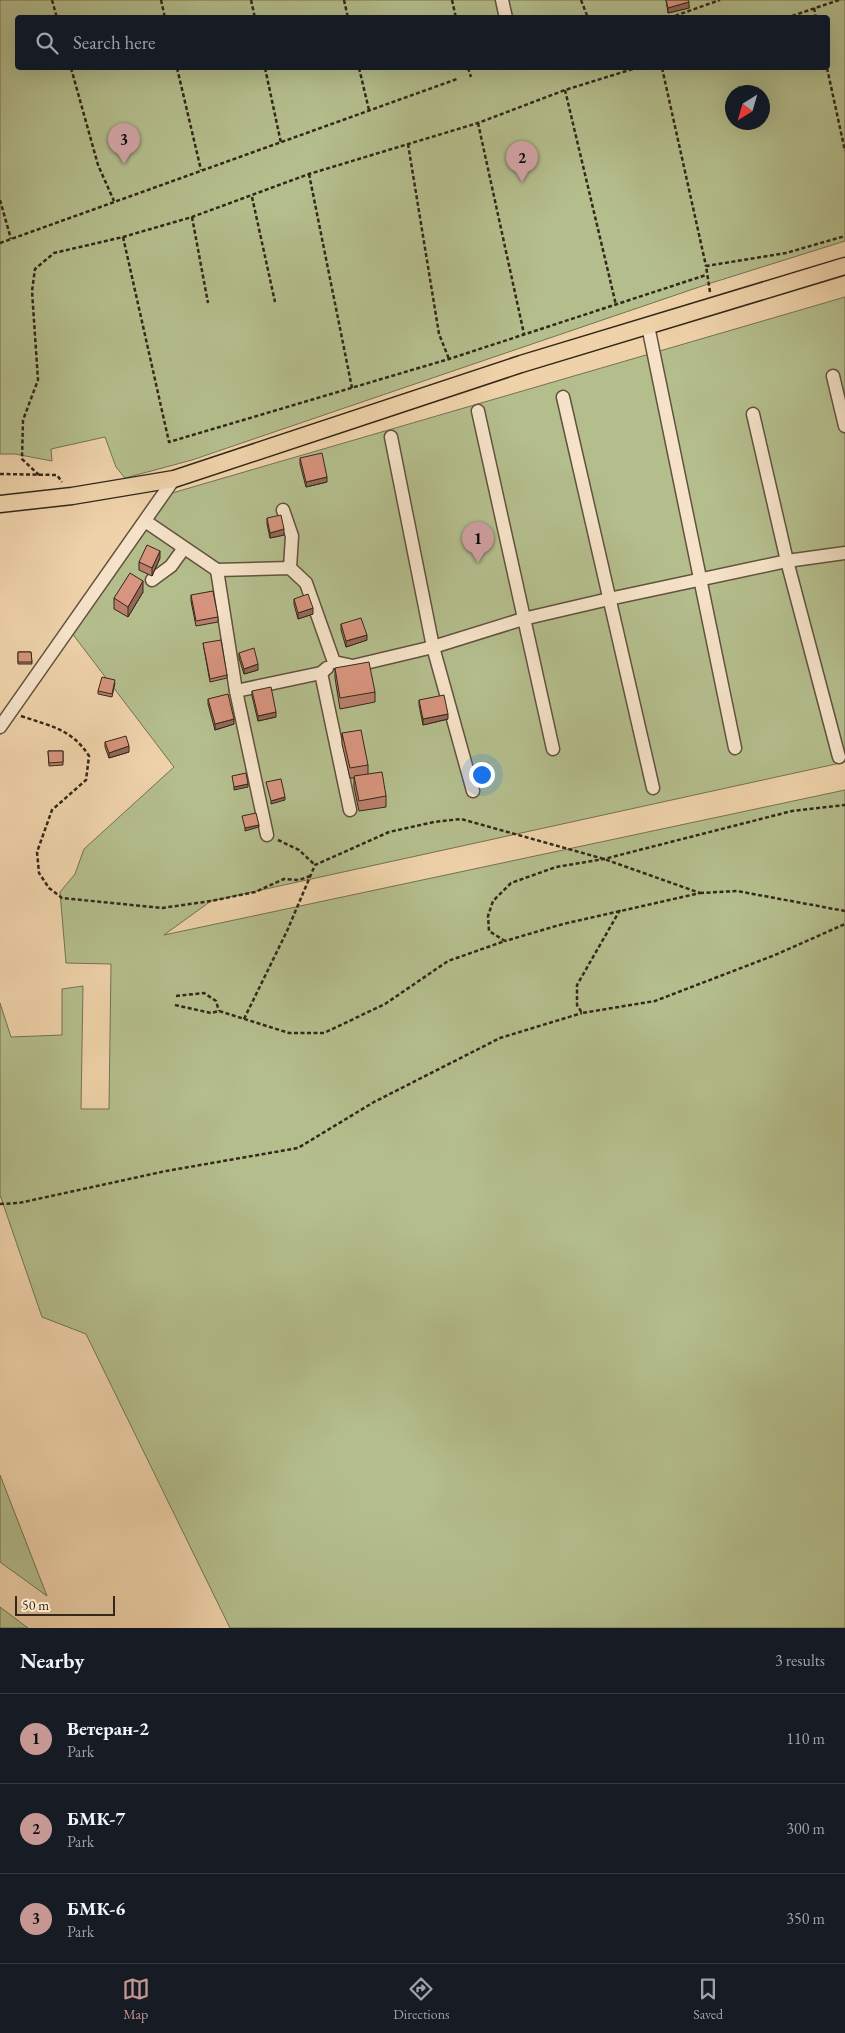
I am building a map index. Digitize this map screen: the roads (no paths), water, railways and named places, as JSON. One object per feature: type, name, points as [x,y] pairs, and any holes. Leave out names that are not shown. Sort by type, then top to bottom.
[{"type":"main road","points":[[0,504],[72,496],[174,479],[521,364],[845,266]]},
{"type":"lane","points":[[502,0],[505,15]]},
{"type":"lane","points":[[648,326],[736,748]]},
{"type":"lane","points":[[833,376],[845,426]]},
{"type":"lane","points":[[563,397],[652,788]]},
{"type":"lane","points":[[478,412],[552,750]]},
{"type":"lane","points":[[752,414],[787,561],[839,757]]},
{"type":"lane","points":[[391,437],[433,647],[472,791]]},
{"type":"lane","points":[[0,727],[174,479]]},
{"type":"lane","points":[[283,510],[292,536],[290,568]]},
{"type":"lane","points":[[145,521],[217,570],[290,568],[306,583],[334,662]]},
{"type":"lane","points":[[152,580],[171,566],[184,548]]},
{"type":"lane","points":[[334,662],[353,666],[433,647],[523,620],[609,599],[787,561],[845,553]]},
{"type":"lane","points":[[217,570],[236,691],[268,835]]},
{"type":"lane","points":[[236,691],[321,673],[334,662]]},
{"type":"lane","points":[[321,673],[350,810]]},
{"type":"place","name":"БМК-6","points":[[124,164]]},
{"type":"place","name":"БМК-7","points":[[522,182]]},
{"type":"place","name":"Ветеран-2","points":[[478,563]]}]
